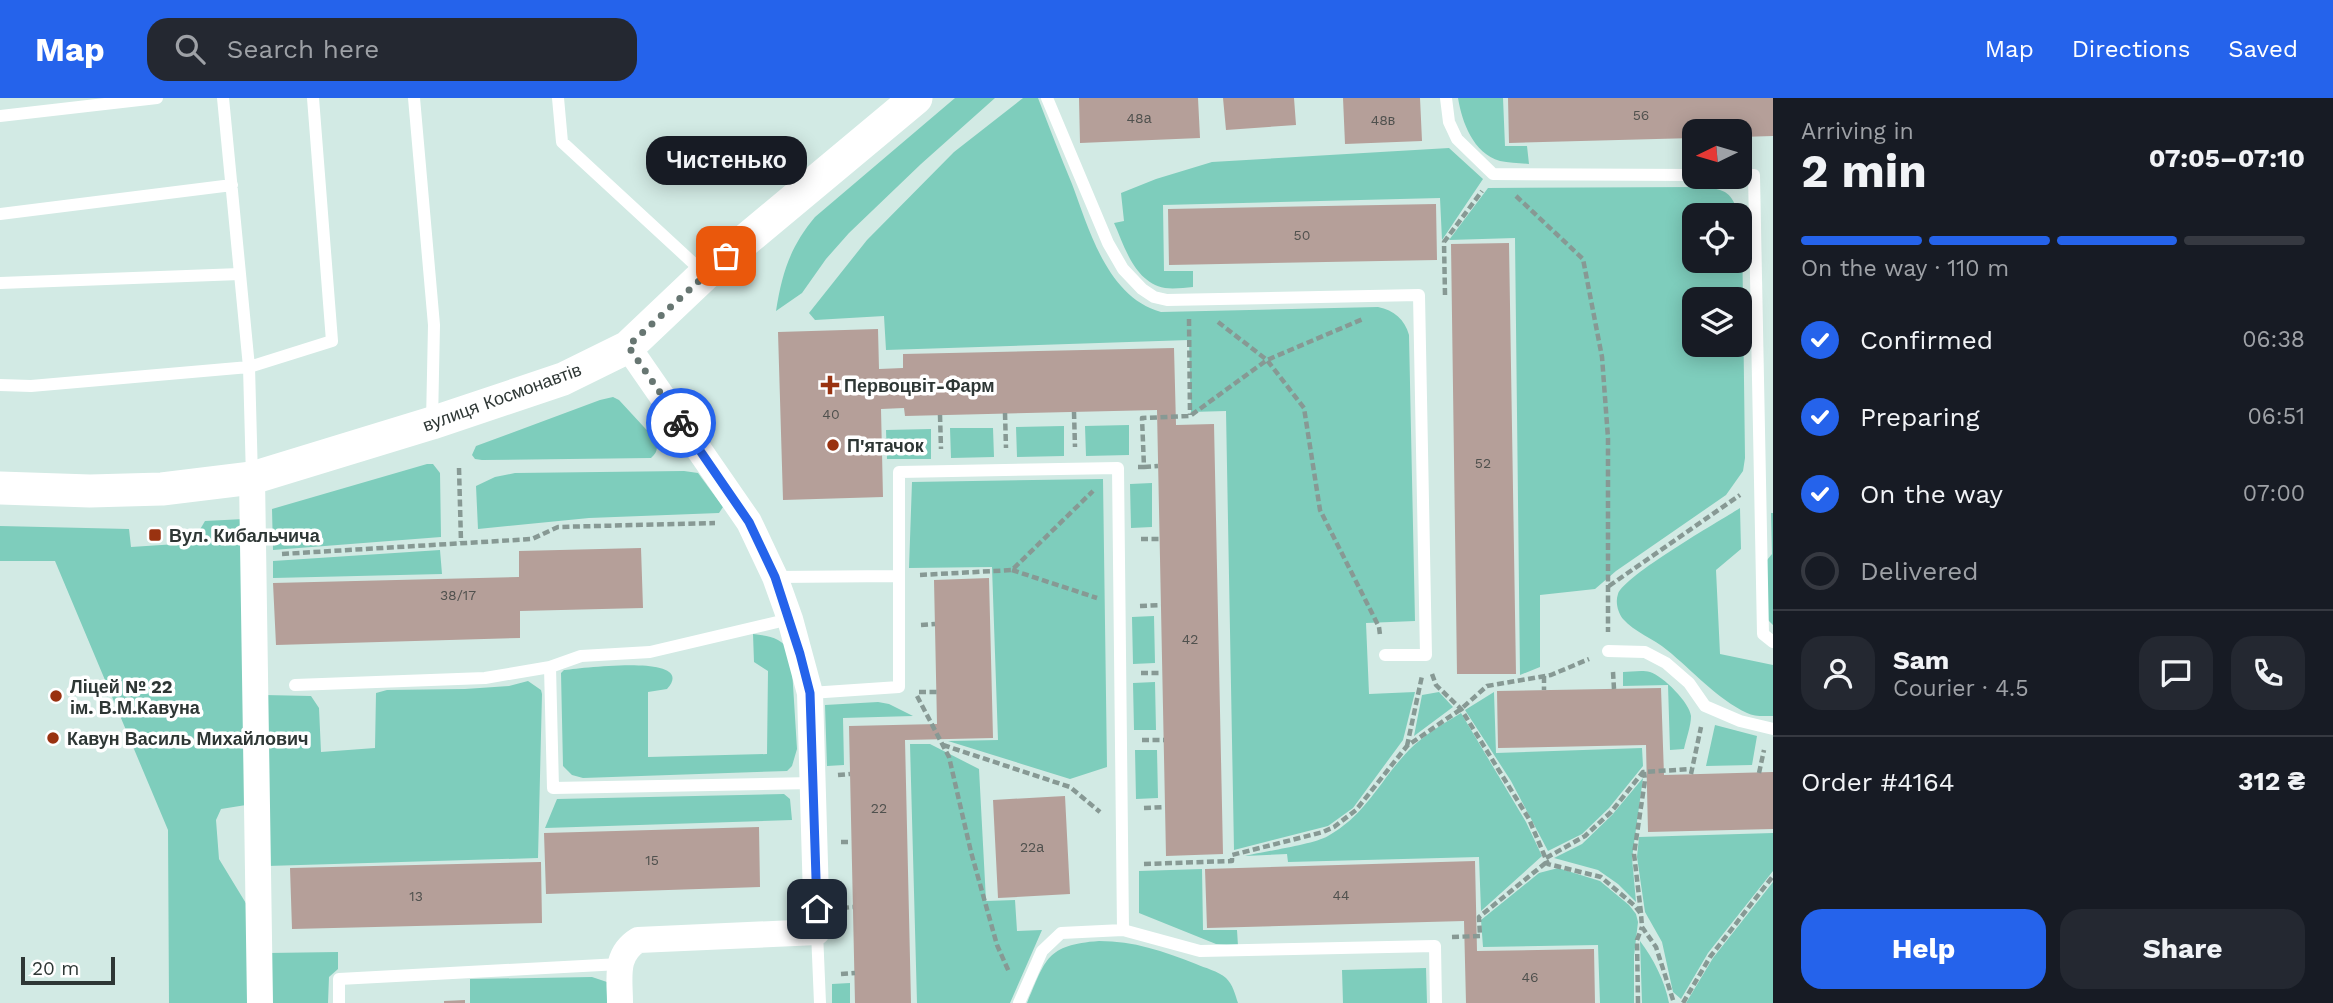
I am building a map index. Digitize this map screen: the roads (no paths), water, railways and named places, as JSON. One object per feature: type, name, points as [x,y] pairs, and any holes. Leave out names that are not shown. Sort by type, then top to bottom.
[{"type":"street","name":"вулиця Космонавтів","points":[[0,488],[90,491],[162,489],[252,478],[432,423],[563,379],[628,346],[705,274],[916,98]]},
{"type":"street","points":[[620,1003],[620,964],[627,947],[638,940],[817,932],[810,693],[790,619],[775,577],[749,522],[628,346]]},
{"type":"street","points":[[252,478],[260,1003]]},
{"type":"lane","points":[[0,116],[157,98]]},
{"type":"lane","points":[[223,98],[249,367],[252,478]]},
{"type":"lane","points":[[0,385],[31,386],[249,367],[332,341],[313,98]]},
{"type":"lane","points":[[414,98],[434,325],[432,423]]},
{"type":"lane","points":[[558,98],[562,142],[705,274]]},
{"type":"lane","points":[[1047,98],[1108,243],[1132,281],[1154,297],[1189,300],[1419,295],[1426,655],[1385,655]]},
{"type":"lane","points":[[1447,98],[1449,122],[1457,139],[1493,174],[1682,175]]},
{"type":"lane","points":[[1752,175],[1763,635],[1773,642]]},
{"type":"lane","points":[[0,214],[232,186]]},
{"type":"lane","points":[[0,283],[240,274]]},
{"type":"lane","points":[[810,693],[899,687],[899,472],[1118,468],[1124,930]]},
{"type":"lane","points":[[775,577],[898,576]]},
{"type":"lane","points":[[295,685],[485,678],[550,667],[581,656],[650,652],[790,619]]},
{"type":"lane","points":[[1608,651],[1645,652],[1667,663],[1689,683],[1705,706],[1740,721],[1773,729]]},
{"type":"lane","points":[[550,667],[553,788],[814,783]]},
{"type":"lane","points":[[1020,1000],[1042,951],[1061,933],[1124,930],[1200,951],[1435,946],[1436,1003]]},
{"type":"lane","points":[[817,932],[820,1003]]},
{"type":"lane","points":[[339,1003],[339,979],[620,964]]},
{"type":"place","name":"Чистенько","points":[[726,256]]},
{"type":"place","name":"Первоцвіт-Фарм","points":[[830,385]]},
{"type":"place","name":"П'ятачок","points":[[833,445]]},
{"type":"place","name":"Вул. Кибальчича","points":[[155,535]]},
{"type":"place","name":"Ліцей № 22 ім. В.М.Кавуна","points":[[56,696]]},
{"type":"place","name":"Кавун Василь Михайлович","points":[[53,738]]}]
